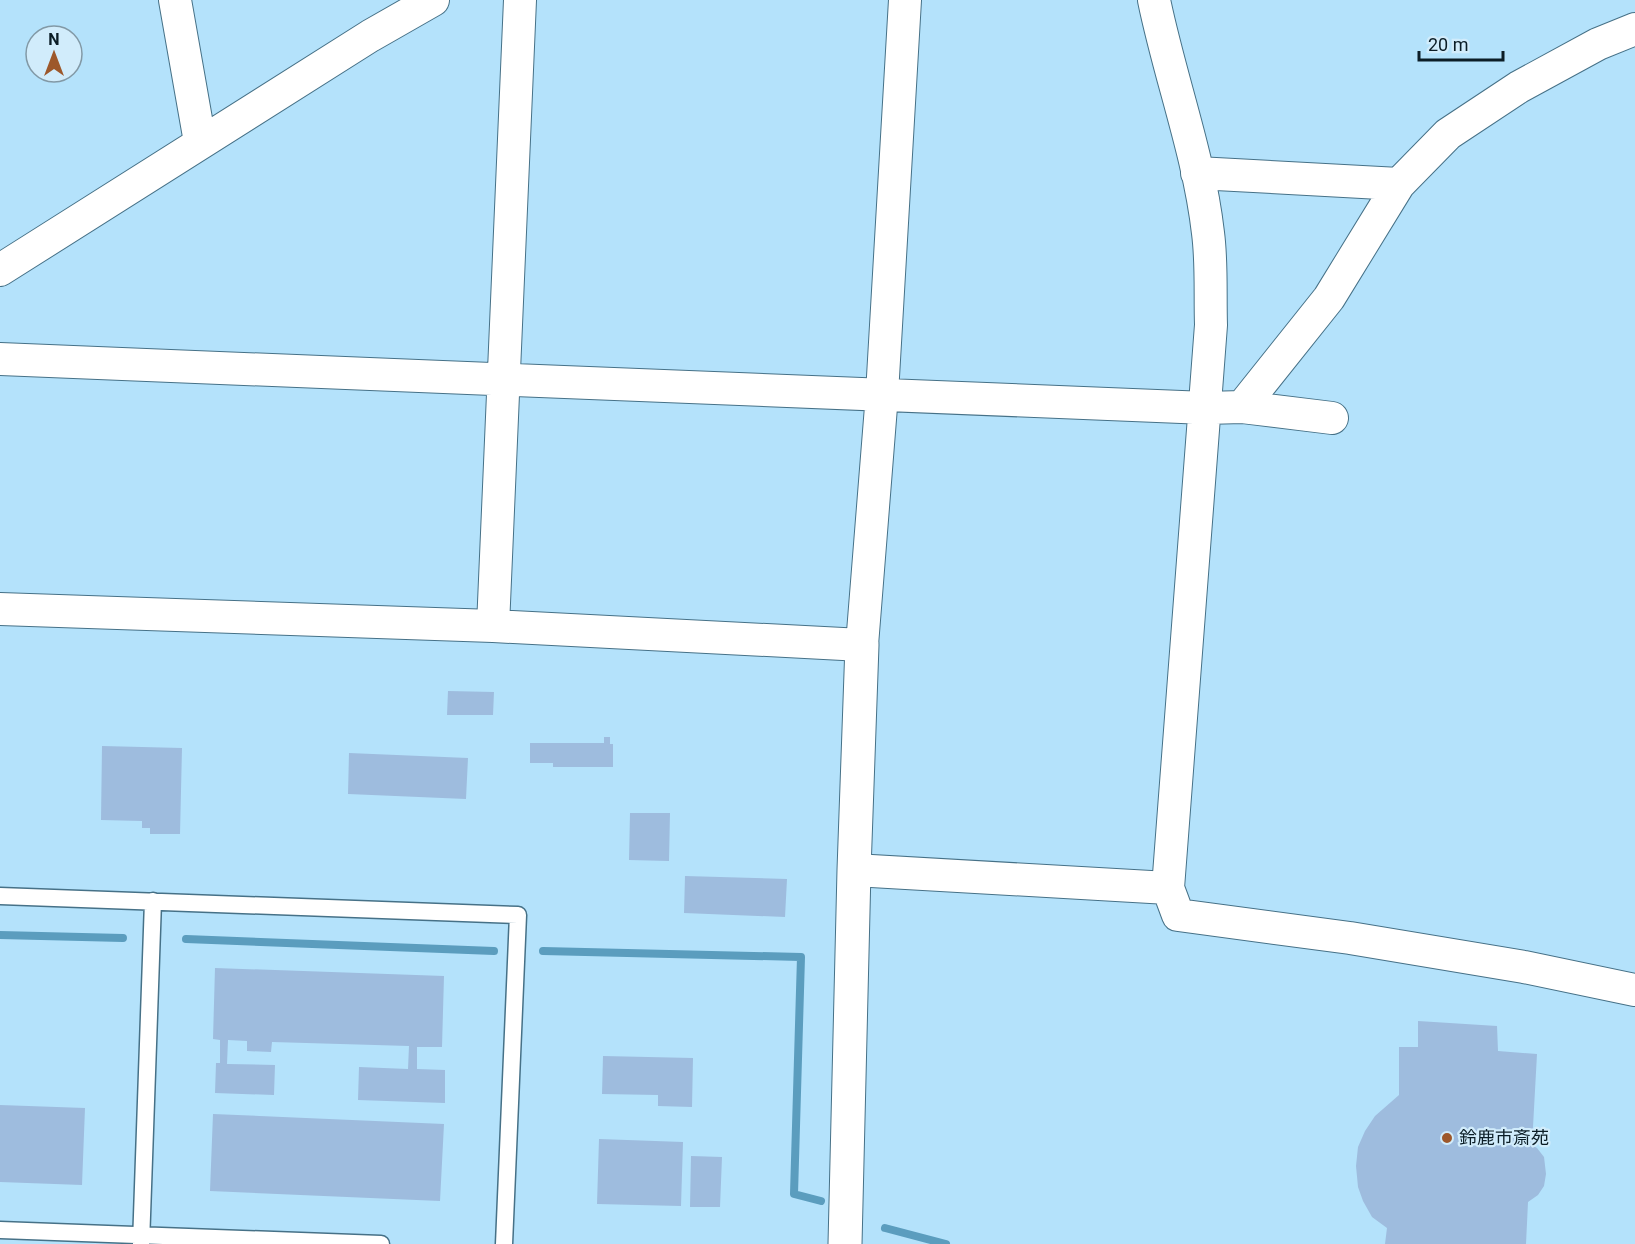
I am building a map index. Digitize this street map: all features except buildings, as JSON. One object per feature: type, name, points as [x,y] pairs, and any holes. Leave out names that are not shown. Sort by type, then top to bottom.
[{"type":"street","points":[[175,0],[200,142]]},
{"type":"street","points":[[0,270],[200,142],[370,36],[433,0]]},
{"type":"street","points":[[494,626],[520,0]]},
{"type":"street","points":[[845,1244],[862,645],[882,394],[905,0]]},
{"type":"street","points":[[1154,0],[1163,44],[1184,114],[1209,233],[1211,325],[1206,408],[1168,888],[1178,915],[1350,938],[1635,990]]},
{"type":"street","points":[[1242,407],[1329,298],[1399,184],[1448,134],[1518,87],[1598,44],[1635,29]]},
{"type":"street","points":[[1197,173],[1399,184]]},
{"type":"street","points":[[0,359],[1206,408],[1242,407],[1332,418]]},
{"type":"street","points":[[0,609],[494,626],[862,645]]},
{"type":"street","points":[[854,870],[1168,888]]},
{"type":"lane","points":[[0,896],[518,915],[504,1244]]},
{"type":"lane","points":[[141,1239],[153,901]]},
{"type":"lane","points":[[0,1230],[141,1239],[381,1244]]},
{"type":"waterway","points":[[0,935],[123,938]]},
{"type":"waterway","points":[[186,939],[494,951]]},
{"type":"waterway","points":[[543,951],[801,957],[794,1194],[821,1201]]},
{"type":"waterway","points":[[885,1228],[946,1244]]},
{"type":"place","name":"鈴鹿市斎苑","points":[[1447,1138]]}]
